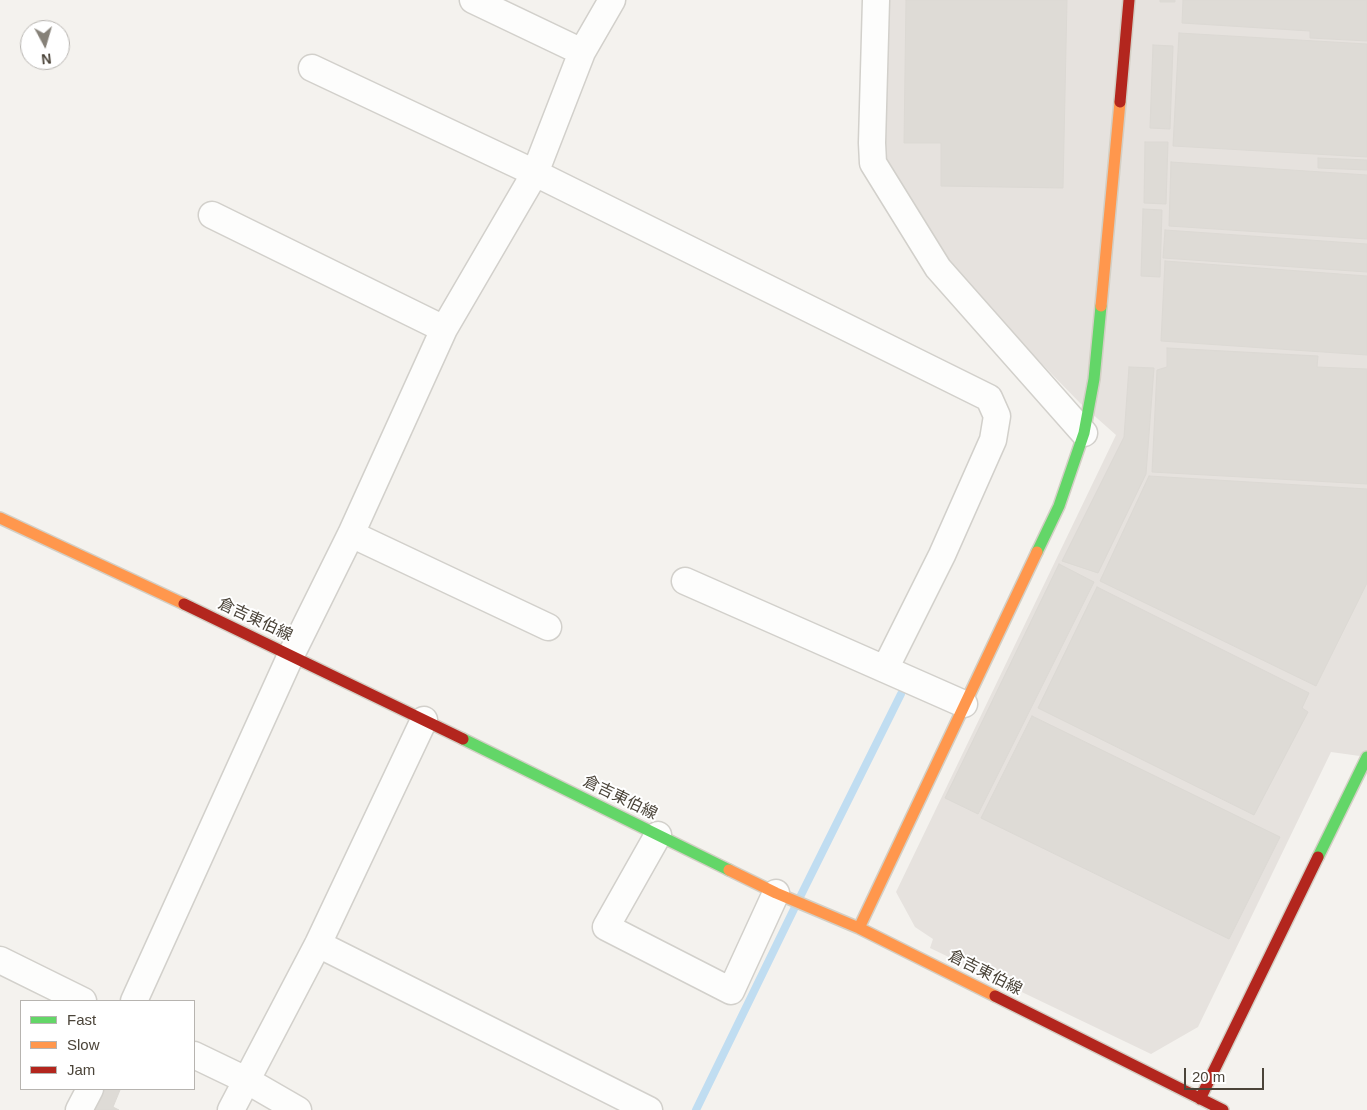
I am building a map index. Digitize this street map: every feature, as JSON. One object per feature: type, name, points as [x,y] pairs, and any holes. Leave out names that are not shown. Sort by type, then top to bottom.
[{"type":"main road","points":[[860,928],[1059,506],[1084,433],[1094,379],[1129,0]]},
{"type":"main road","name":"倉吉東伯線","points":[[0,518],[291,655],[776,892],[860,928],[1223,1110]]},
{"type":"main road","points":[[1200,1099],[1367,757]]},
{"type":"street","points":[[473,0],[582,52]]},
{"type":"street","points":[[134,1000],[291,655],[351,534],[444,329],[535,173],[582,52],[612,0]]},
{"type":"street","points":[[876,0],[873,163],[938,268],[1084,433]]},
{"type":"street","points":[[312,68],[535,173],[989,398],[996,416],[993,440],[942,555],[885,669]]},
{"type":"street","points":[[212,215],[444,329]]},
{"type":"street","points":[[351,534],[548,627]]},
{"type":"street","points":[[684,581],[964,704]]},
{"type":"street","points":[[231,1110],[318,944],[424,720]]},
{"type":"street","points":[[658,835],[606,927],[731,991],[776,892]]},
{"type":"street","points":[[318,944],[649,1110]]},
{"type":"street","points":[[0,960],[81,1000]]},
{"type":"street","points":[[195,1055],[246,1080],[298,1110]]},
{"type":"street","points":[[79,1110],[89,1090]]},
{"type":"shaded area","points":[[883,0],[1367,0],[1367,757],[1331,752],[1198,1027],[1151,1054],[930,948],[933,939],[915,927],[896,892],[1116,435],[1080,403],[965,285],[877,159]]},
{"type":"building","points":[[906,0],[1067,0],[1063,188],[941,186],[941,143],[904,143]]},
{"type":"building","points":[[1160,0],[1175,0],[1175,2],[1160,2]]},
{"type":"building","points":[[1183,0],[1367,0],[1367,41],[1310,38],[1310,31],[1182,23]]},
{"type":"building","points":[[1179,33],[1367,44],[1367,157],[1173,146]]},
{"type":"building","points":[[1153,45],[1173,46],[1170,129],[1150,128]]},
{"type":"building","points":[[1145,142],[1168,142],[1166,204],[1144,203]]},
{"type":"building","points":[[1318,158],[1367,160],[1367,170],[1318,168]]},
{"type":"building","points":[[1171,162],[1367,175],[1367,239],[1169,226]]},
{"type":"building","points":[[1143,209],[1162,210],[1160,277],[1141,276]]},
{"type":"building","points":[[1165,230],[1367,244],[1367,272],[1163,258]]},
{"type":"building","points":[[1165,261],[1367,276],[1367,355],[1161,341]]},
{"type":"building","points":[[1167,348],[1318,356],[1317,367],[1367,369],[1367,484],[1152,472],[1157,370],[1167,367]]},
{"type":"building","points":[[1129,367],[1154,368],[1146,474],[1098,573],[1062,561],[1124,437]]},
{"type":"building","points":[[1149,476],[1367,489],[1367,583],[1316,686],[1100,581]]},
{"type":"building","points":[[1059,564],[1094,582],[978,814],[945,798]]},
{"type":"building","points":[[1097,587],[1309,693],[1302,708],[1308,712],[1254,815],[1038,708]]},
{"type":"building","points":[[1032,716],[1280,837],[1229,939],[981,818]]},
{"type":"building","points":[[97,1090],[120,1090],[113,1107],[119,1110],[87,1110]]},
{"type":"waterway","points":[[800,897],[901,694]]},
{"type":"waterway","points":[[696,1110],[795,907]]},
{"type":"traffic: fast","points":[[1037,552],[1059,506],[1084,433],[1094,379],[1101,306]]},
{"type":"traffic: fast","points":[[463,739],[729,870]]},
{"type":"traffic: fast","points":[[1318,857],[1367,757]]},
{"type":"traffic: slow","points":[[1101,306],[1120,102]]},
{"type":"traffic: slow","points":[[0,518],[184,604]]},
{"type":"traffic: slow","points":[[859,928],[1037,552]]},
{"type":"traffic: slow","points":[[729,870],[776,893],[859,928],[995,996]]},
{"type":"traffic: jam","points":[[1120,102],[1129,0]]},
{"type":"traffic: jam","points":[[184,604],[463,739]]},
{"type":"traffic: jam","points":[[1200,1099],[1318,857]]},
{"type":"traffic: jam","points":[[995,996],[1223,1110]]}]
